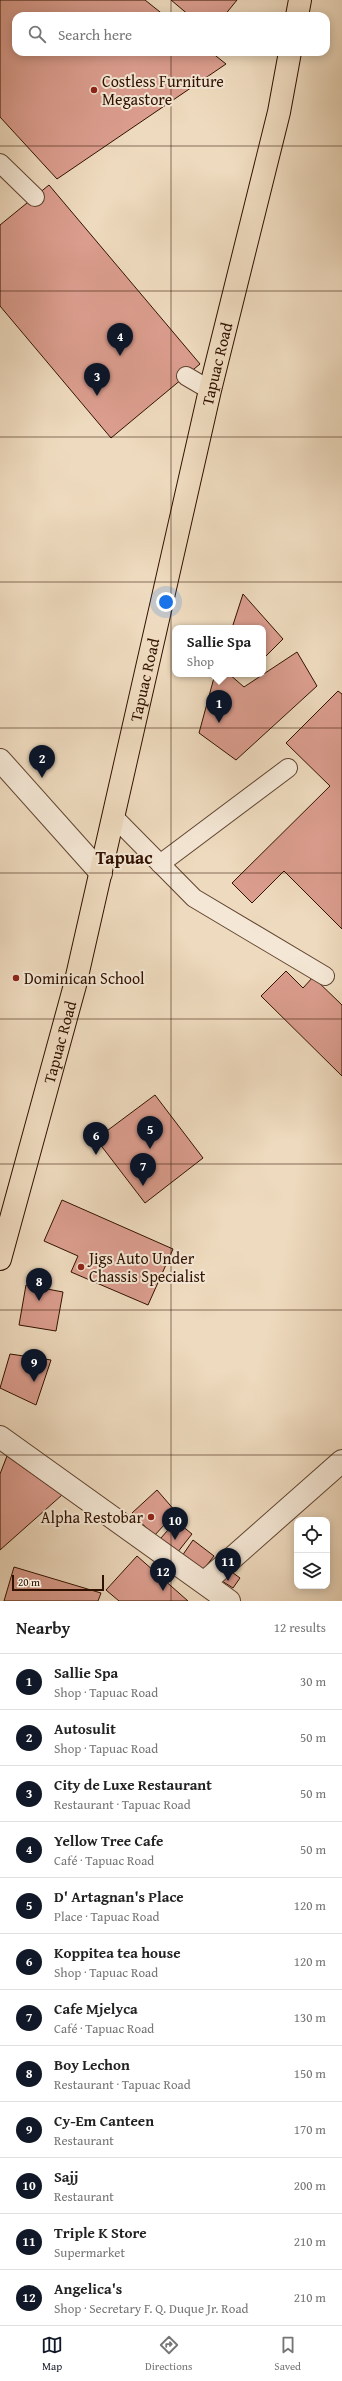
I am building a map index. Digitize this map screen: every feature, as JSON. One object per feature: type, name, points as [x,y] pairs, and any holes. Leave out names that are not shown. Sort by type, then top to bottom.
[{"type":"main road","points":[[298,12],[300,0]]},
{"type":"main road","name":"Tapuac Road","points":[[0,1259],[75,985],[210,390],[279,112],[289,56]]},
{"type":"street","points":[[0,760],[101,873]]},
{"type":"street","points":[[0,1437],[205,1582],[229,1601]]},
{"type":"street","points":[[205,1582],[342,1461]]},
{"type":"lane","points":[[0,163],[35,197]]},
{"type":"lane","points":[[186,376],[210,390]]},
{"type":"lane","points":[[160,864],[288,768]]},
{"type":"lane","points":[[114,817],[194,898],[325,976]]},
{"type":"building","name":"Costless Furniture Megastore","points":[[0,0],[145,0],[160,12],[12,12],[12,56],[216,56],[226,64],[57,179],[0,117]]},
{"type":"building","points":[[171,0],[237,0],[227,12],[185,12]]},
{"type":"building","points":[[49,185],[200,364],[111,438],[0,306],[0,225]]},
{"type":"building","points":[[243,594],[283,639],[266,656],[266,625],[233,625]]},
{"type":"building","points":[[297,652],[317,686],[236,760],[199,733],[214,677],[232,677],[244,687],[259,677],[266,677],[266,672]]},
{"type":"building","points":[[338,691],[342,694],[342,929],[284,871],[252,903],[232,883],[330,786],[286,743]]},
{"type":"building","points":[[286,971],[303,988],[313,977],[342,1005],[342,1076],[261,996]]},
{"type":"building","points":[[155,1095],[203,1158],[145,1203],[96,1139]]},
{"type":"building","points":[[62,1200],[173,1249],[148,1305],[71,1272],[78,1256],[44,1241]]},
{"type":"building","points":[[26,1285],[63,1292],[56,1331],[19,1325]]},
{"type":"building","points":[[10,1354],[51,1360],[36,1405],[0,1388]]},
{"type":"building","points":[[7,1456],[62,1495],[0,1550],[0,1474]]},
{"type":"building","points":[[157,1490],[176,1512],[154,1536],[132,1513]]},
{"type":"building","points":[[176,1521],[192,1534],[177,1553],[160,1539]]},
{"type":"building","points":[[193,1540],[214,1556],[203,1570],[182,1556]]},
{"type":"building","points":[[137,1556],[188,1601],[119,1601],[106,1590]]},
{"type":"building","points":[[14,1567],[101,1593],[98,1601],[4,1601]]},
{"type":"building","points":[[229,1570],[240,1578],[233,1588],[222,1581]]},
{"type":"place","name":"Costless Furniture Megastore","points":[[94,90]]},
{"type":"place","name":"Yellow Tree Cafe","points":[[120,356]]},
{"type":"place","name":"City de Luxe Restaurant","points":[[97,396]]},
{"type":"place","name":"Sallie Spa","points":[[219,723]]},
{"type":"place","name":"Autosulit","points":[[42,778]]},
{"type":"place","name":"Dominican School","points":[[16,978]]},
{"type":"place","name":"D' Artagnan's Place","points":[[150,1149]]},
{"type":"place","name":"Koppitea tea house","points":[[96,1155]]},
{"type":"place","name":"Cafe Mjelyca","points":[[143,1186]]},
{"type":"place","name":"Jigs Auto Under Chassis Specialist","points":[[81,1267]]},
{"type":"place","name":"Boy Lechon","points":[[39,1301]]},
{"type":"place","name":"Cy-Em Canteen","points":[[34,1382]]},
{"type":"place","name":"Alpha Restobar","points":[[151,1517]]},
{"type":"place","name":"Sajj","points":[[175,1540]]},
{"type":"place","name":"Triple K Store","points":[[228,1581]]},
{"type":"place","name":"Angelica's","points":[[163,1591]]},
{"type":"district","name":"Tapuac","points":[[124,857]]}]
